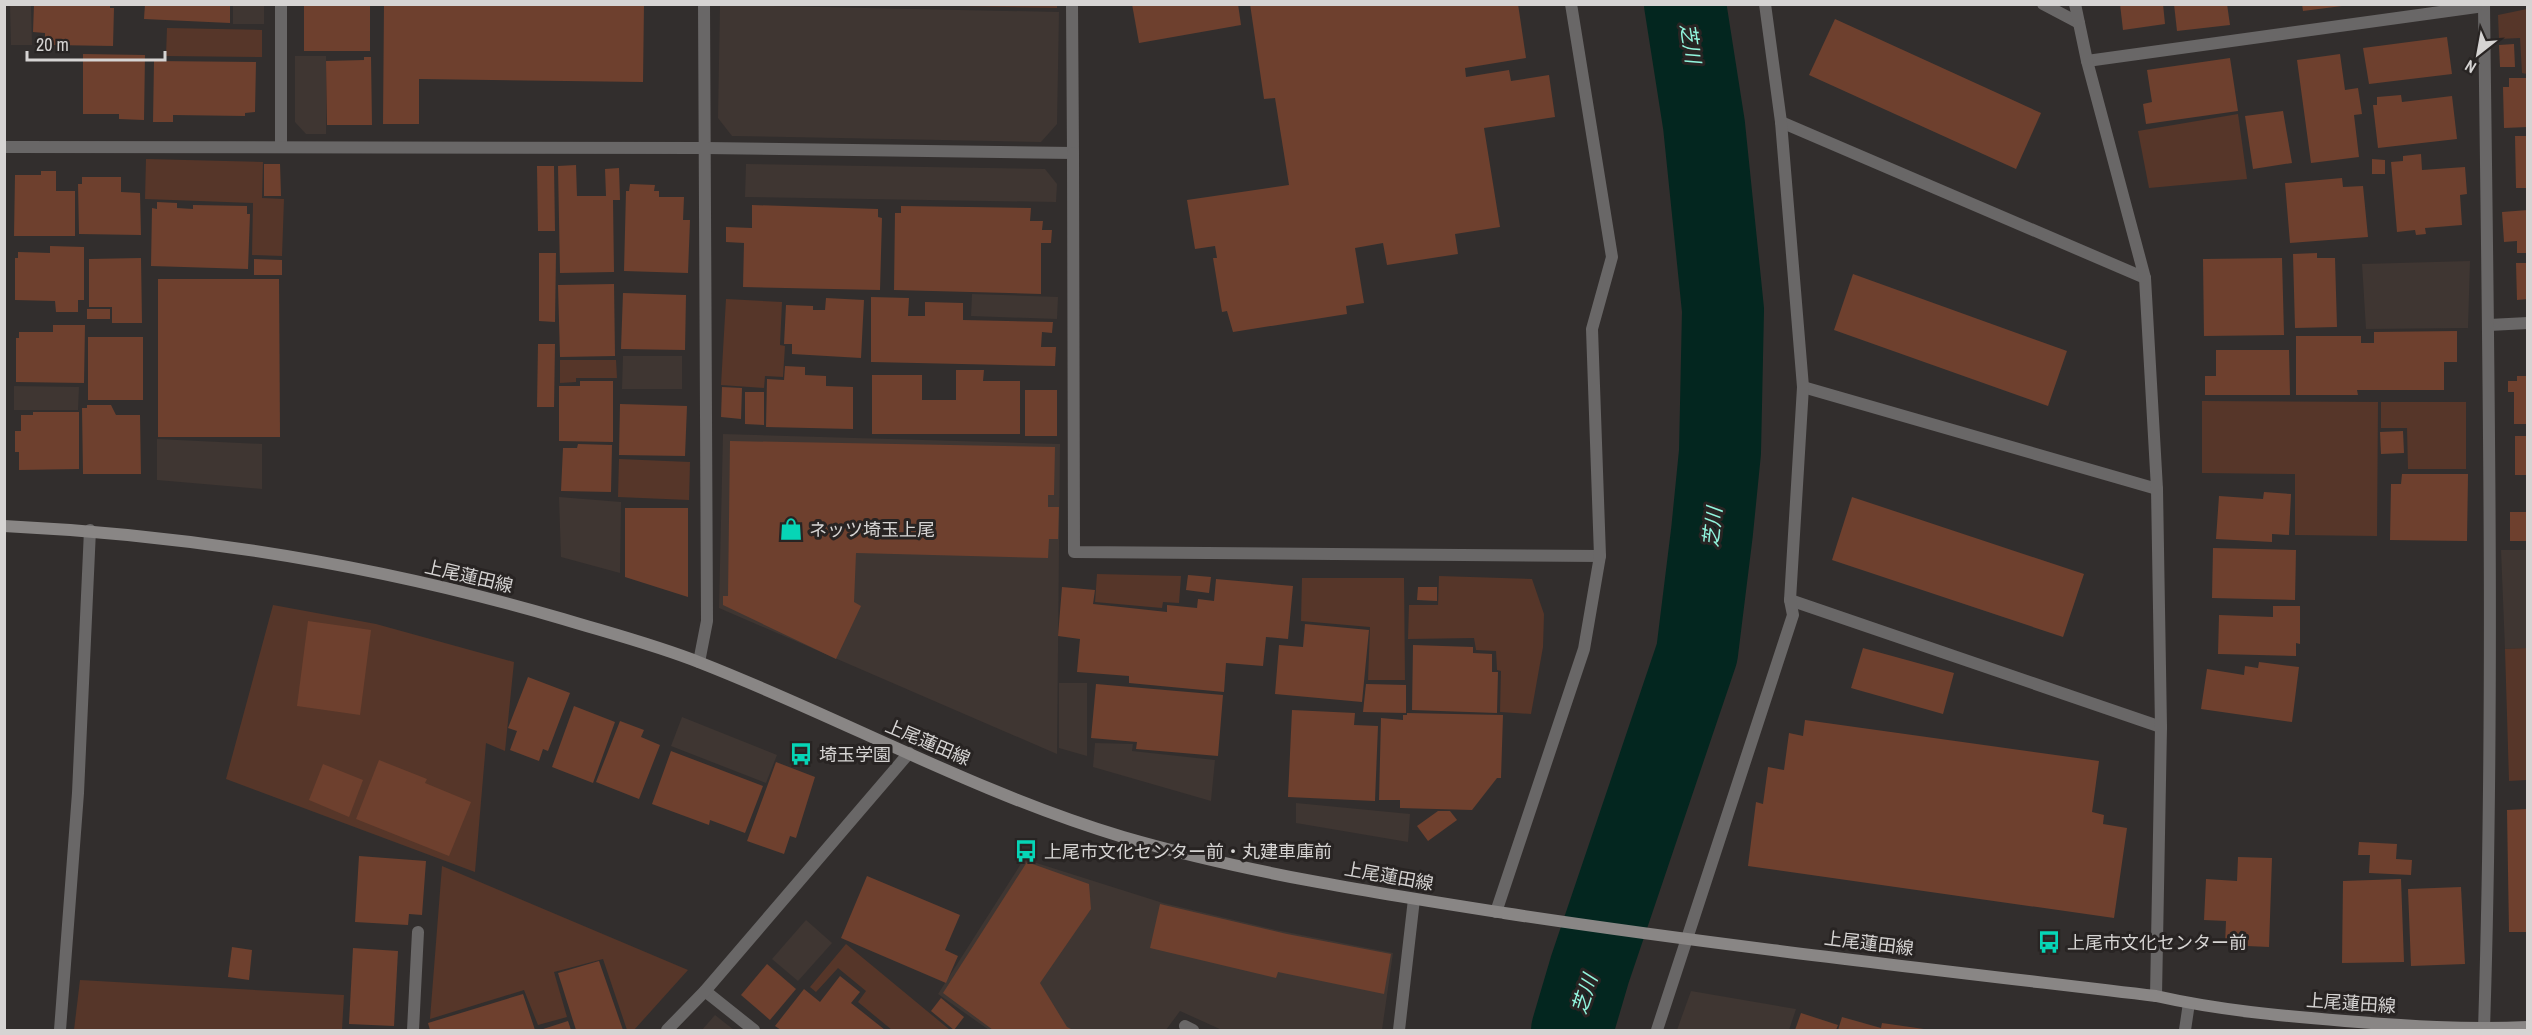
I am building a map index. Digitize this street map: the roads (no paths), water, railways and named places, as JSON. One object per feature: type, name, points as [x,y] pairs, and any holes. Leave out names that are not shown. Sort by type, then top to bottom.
[{"type":"main road","name":"上尾蓮田線","points":[[4,525],[90,530],[232,547],[490,597],[699,662],[1021,802],[1121,836],[1250,870],[1414,899],[1687,940],[2156,996],[2189,1003],[2292,1017],[2484,1030],[2528,1027]]},
{"type":"street","points":[[281,4],[281,146]]},
{"type":"street","points":[[699,662],[707,621],[704,4]]},
{"type":"street","points":[[1072,4],[1074,552],[1600,556]]},
{"type":"street","points":[[1496,912],[1584,649],[1600,556],[1592,329],[1612,257],[1571,4]]},
{"type":"street","points":[[1657,1030],[1793,615],[1790,600],[1803,387],[1781,122],[1765,4]]},
{"type":"street","points":[[2043,4],[2079,23]]},
{"type":"street","points":[[2075,4],[2087,61],[2145,278],[2157,489],[2161,727],[2156,996]]},
{"type":"street","points":[[2087,61],[2484,5],[2490,325],[2489,867],[2484,1030]]},
{"type":"street","points":[[1781,122],[2145,278]]},
{"type":"street","points":[[4,147],[705,148],[1072,153]]},
{"type":"street","points":[[2490,325],[2528,323]]},
{"type":"street","points":[[1803,387],[2157,489]]},
{"type":"street","points":[[60,1030],[78,793],[90,530]]},
{"type":"street","points":[[1790,600],[2161,727]]},
{"type":"street","points":[[667,1030],[705,991],[909,753]]},
{"type":"street","points":[[1399,1030],[1414,899]]},
{"type":"street","points":[[413,1030],[418,932]]},
{"type":"street","points":[[705,991],[754,1030]]},
{"type":"street","points":[[2184,1030],[2189,1003]]},
{"type":"waterway","name":"芝川","points":[[1572,1030],[1590,969],[1697,653],[1712,532],[1720,452],[1723,310],[1704,125],[1685,4]]},
{"type":"place","name":"ネッツ埼玉上尾","points":[[791,529]]},
{"type":"place","name":"埼玉学園","points":[[801,754]]},
{"type":"place","name":"上尾市文化センター前・丸建車庫前","points":[[1026,851]]},
{"type":"place","name":"上尾市文化センター前","points":[[2049,942]]}]
